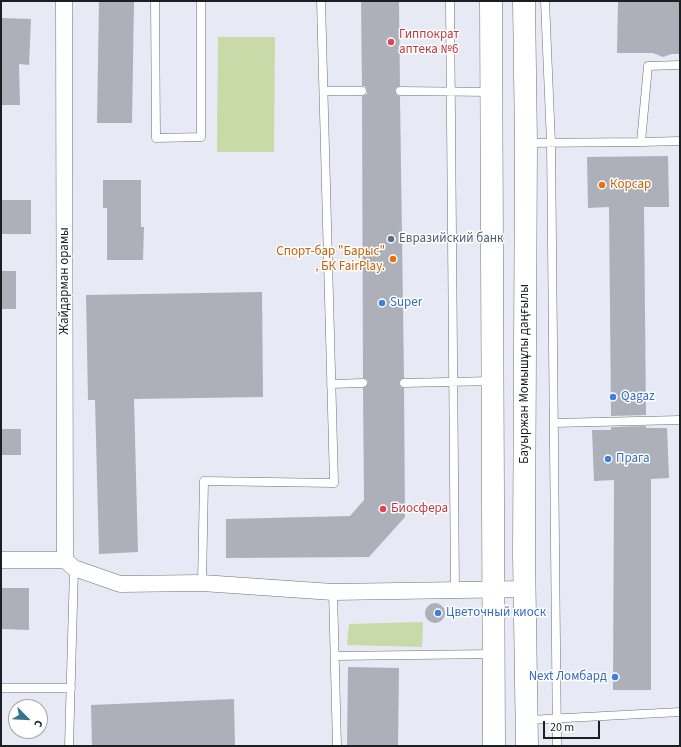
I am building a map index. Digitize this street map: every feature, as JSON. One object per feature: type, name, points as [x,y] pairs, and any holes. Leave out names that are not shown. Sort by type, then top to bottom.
[{"type":"main road","points":[[491,1],[494,746]]},
{"type":"main road","name":"Бауыржан Момышұлы даңғылы","points":[[524,1],[526,143],[525,589],[527,746]]},
{"type":"street","name":"Жайдарман орамы","points":[[64,1],[69,564]]},
{"type":"street","points":[[1,560],[69,564],[120,584],[202,584],[333,592],[525,589]]},
{"type":"lane","points":[[155,1],[156,138],[201,137],[201,1]]},
{"type":"lane","points":[[202,584],[204,481],[334,483],[322,1]]},
{"type":"lane","points":[[450,1],[455,591]]},
{"type":"lane","points":[[545,1],[551,143],[557,746]]},
{"type":"lane","points":[[641,142],[648,66],[680,65]]},
{"type":"lane","points":[[324,91],[362,91]]},
{"type":"lane","points":[[400,91],[491,92]]},
{"type":"lane","points":[[526,143],[680,141]]},
{"type":"lane","points":[[404,383],[493,381]]},
{"type":"lane","points":[[331,384],[363,383]]},
{"type":"lane","points":[[554,423],[680,420]]},
{"type":"lane","points":[[69,564],[69,746]]},
{"type":"lane","points":[[333,592],[337,746]]},
{"type":"lane","points":[[334,656],[494,654]]},
{"type":"lane","points":[[1,688],[70,688]]},
{"type":"lane","points":[[527,720],[680,712]]},
{"type":"green space","points":[[218,37],[275,37],[274,152],[217,152]]},
{"type":"green space","points":[[423,622],[422,647],[347,645],[349,624]]},
{"type":"building","points":[[99,1],[134,1],[132,123],[97,123]]},
{"type":"building","points":[[361,1],[399,1],[400,86],[396,88],[395,91],[397,95],[400,96],[404,378],[399,383],[400,386],[404,388],[405,517],[369,557],[226,558],[226,519],[350,516],[364,500],[363,388],[368,383],[367,380],[363,378],[362,96],[367,94],[367,91],[365,86],[362,86]]},
{"type":"building","points":[[618,1],[680,1],[680,54],[672,54],[663,57],[653,53],[617,53]]},
{"type":"building","points":[[1,18],[31,19],[29,65],[19,64],[20,105],[1,105]]},
{"type":"building","points":[[668,156],[669,207],[644,207],[646,415],[611,416],[609,207],[588,208],[587,157]]},
{"type":"building","points":[[103,180],[141,180],[141,227],[144,227],[143,260],[107,260],[107,208],[103,208]]},
{"type":"building","points":[[1,200],[31,200],[31,234],[1,234]]},
{"type":"building","points":[[1,271],[16,271],[16,309],[1,309]]},
{"type":"building","points":[[262,292],[263,397],[134,399],[138,552],[99,554],[95,400],[88,400],[86,295]]},
{"type":"building","points":[[646,426],[646,428],[667,428],[669,478],[651,479],[651,690],[613,690],[614,480],[594,481],[592,430],[611,430],[611,427]]},
{"type":"building","points":[[1,429],[21,429],[21,455],[1,455]]},
{"type":"building","points":[[1,588],[29,588],[29,630],[1,629]]},
{"type":"building","points":[[435,603],[442,606],[445,613],[442,620],[435,623],[428,620],[425,613],[428,606]]},
{"type":"building","points":[[348,667],[399,668],[398,746],[347,746]]},
{"type":"building","points":[[234,699],[235,746],[92,746],[91,705]]},
{"type":"place","name":"Гиппократ аптека №6","points":[[391,42]]},
{"type":"place","name":"Корсар","points":[[602,185]]},
{"type":"place","name":"Евразийский банк","points":[[391,239]]},
{"type":"place","name":"Спорт-бар \"Барыс\" , БК FairPlay.","points":[[393,259]]},
{"type":"place","name":"Super","points":[[382,303]]},
{"type":"place","name":"Qagaz","points":[[613,397]]},
{"type":"place","name":"Прага","points":[[608,459]]},
{"type":"place","name":"Биосфера","points":[[383,509]]},
{"type":"place","name":"Цветочный киоск","points":[[438,613]]},
{"type":"place","name":"Next Ломбард","points":[[615,677]]}]
